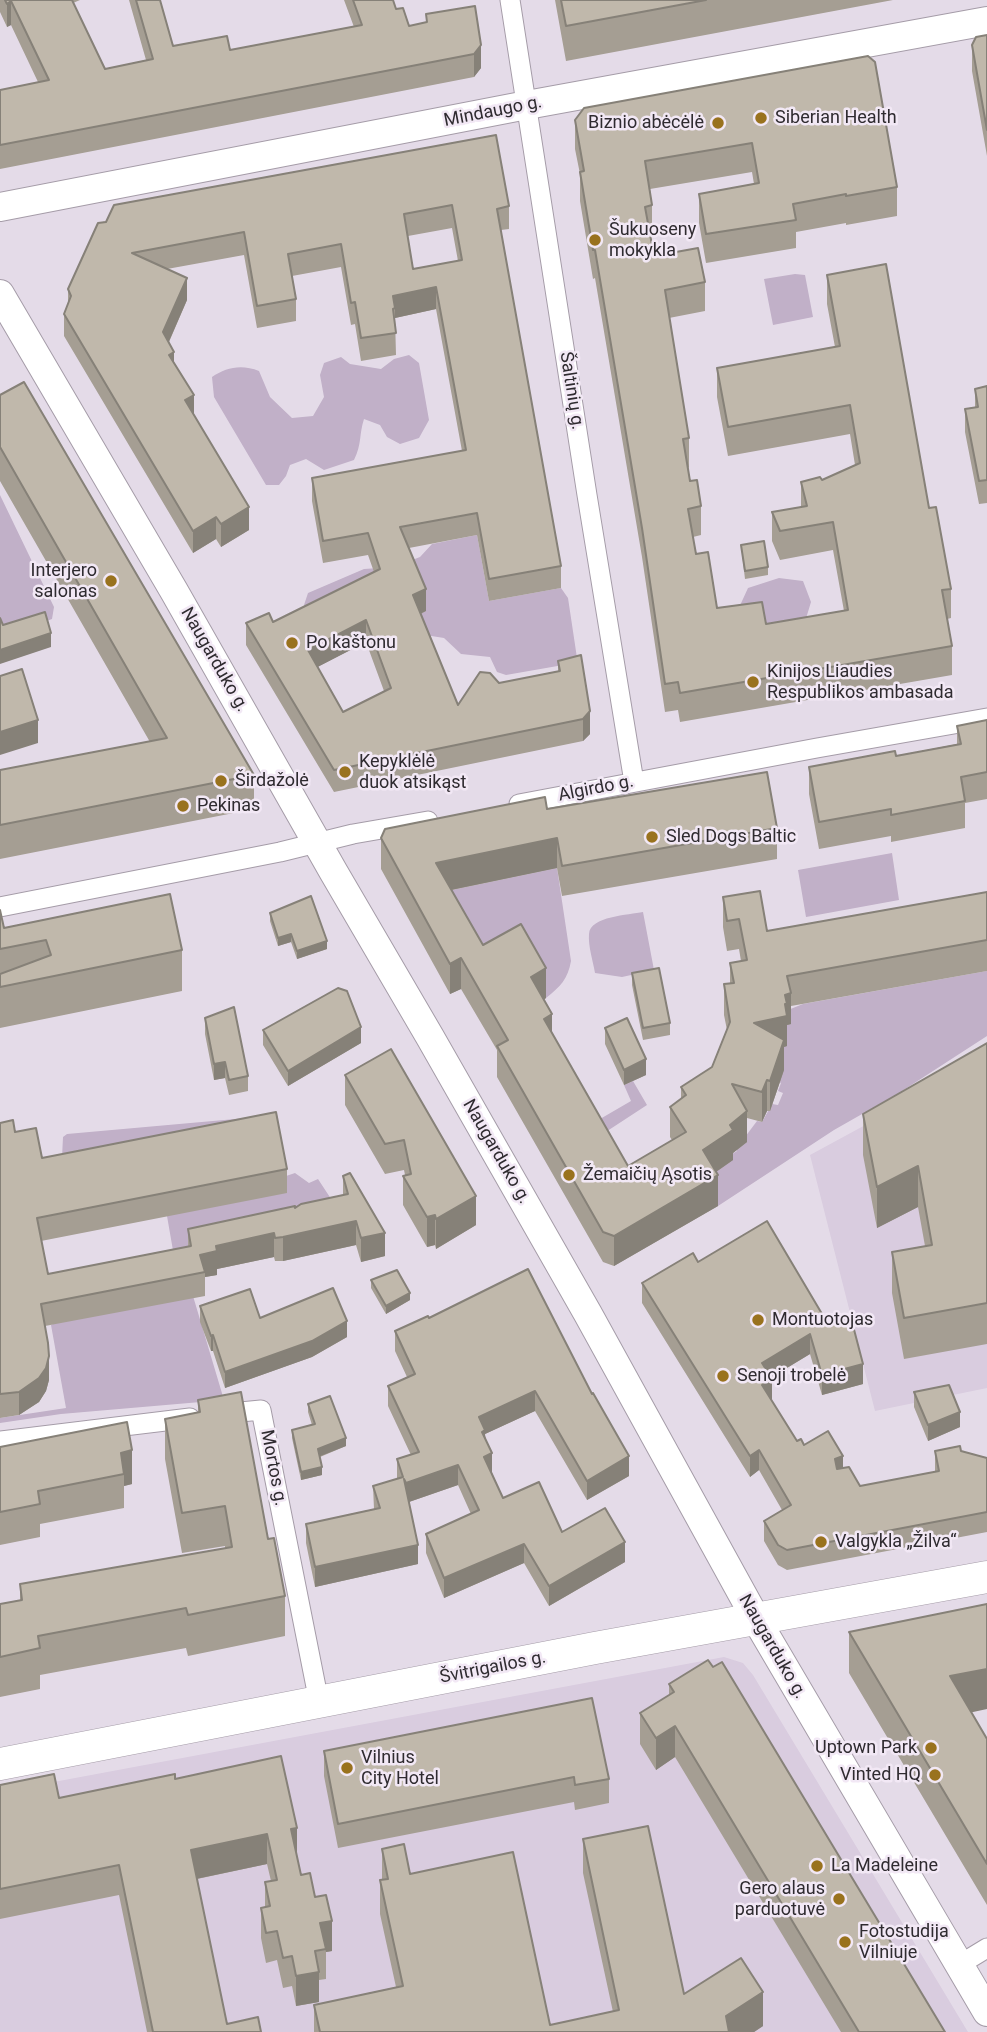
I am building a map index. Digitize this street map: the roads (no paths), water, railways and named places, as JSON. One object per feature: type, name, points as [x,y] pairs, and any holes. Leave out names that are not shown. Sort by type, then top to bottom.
[{"type":"main road","name":"Mindaugo g.","points":[[0,207],[527,105],[987,21]]},
{"type":"main road","name":"Naugarduko g.","points":[[0,294],[169,581],[555,1256],[756,1619],[987,2012]]},
{"type":"main road","name":"Švitrigailos g.","points":[[0,1764],[987,1577]]},
{"type":"street","name":"Šaltinių g.","points":[[510,0],[634,782]]},
{"type":"street","name":"Algirdo g.","points":[[500,807],[987,718]]},
{"type":"street","points":[[0,907],[447,817]]},
{"type":"street","name":"Mortos g.","points":[[0,1441],[261,1410],[319,1702]]},
{"type":"street","points":[[959,1965],[987,1948]]},
{"type":"place","name":"Siberian Health","points":[[761,118]]},
{"type":"place","name":"Biznio abėcėlė","points":[[718,123]]},
{"type":"place","name":"Šukuoseny mokykla","points":[[595,240]]},
{"type":"place","name":"Interjero salonas","points":[[111,581]]},
{"type":"place","name":"Po kaštonu","points":[[292,643]]},
{"type":"place","name":"Kinijos Liaudies Respublikos ambasada","points":[[753,682]]},
{"type":"place","name":"Kepyklėlė duok atsikąst","points":[[345,772]]},
{"type":"place","name":"Širdažolė","points":[[221,781]]},
{"type":"place","name":"Pekinas","points":[[183,806]]},
{"type":"place","name":"Sled Dogs Baltic","points":[[652,837]]},
{"type":"place","name":"Žemaičių Ąsotis","points":[[569,1175]]},
{"type":"place","name":"Montuotojas","points":[[758,1320]]},
{"type":"place","name":"Senoji trobelė","points":[[723,1376]]},
{"type":"place","name":"Valgykla „Žilva“","points":[[821,1542]]},
{"type":"place","name":"Uptown Park","points":[[931,1748]]},
{"type":"place","name":"Vilnius City Hotel","points":[[347,1768]]},
{"type":"place","name":"Vinted HQ","points":[[935,1775]]},
{"type":"place","name":"La Madeleine","points":[[817,1866]]},
{"type":"place","name":"Gero alaus parduotuvė","points":[[839,1899]]},
{"type":"place","name":"Fotostudija Vilniuje","points":[[845,1942]]}]
